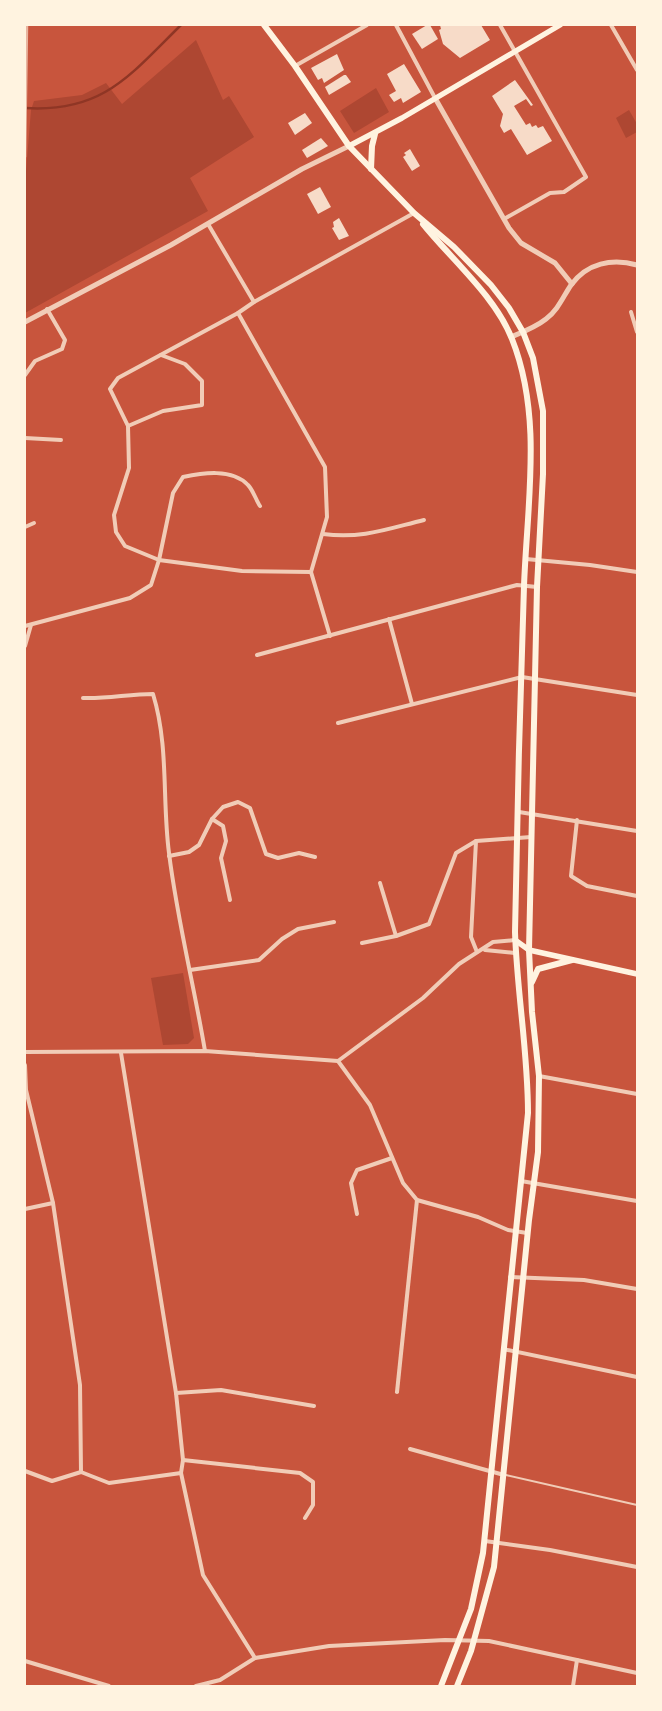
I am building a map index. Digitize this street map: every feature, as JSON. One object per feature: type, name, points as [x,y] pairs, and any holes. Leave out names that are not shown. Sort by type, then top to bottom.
[{"type":"main road","points":[[264,25],[295,66],[348,146],[414,213],[454,247],[491,285],[509,308],[523,332],[534,358],[542,411],[543,474],[536,587],[529,950],[530,988],[539,1076],[538,1152],[527,1234],[498,1543],[489,1592],[457,1686]]},
{"type":"main road","points":[[348,146],[375,134],[560,25]]},
{"type":"main road","points":[[371,169],[372,146],[375,134]]},
{"type":"main road","points":[[414,213],[447,254],[483,292],[511,337],[520,362],[528,399],[531,447],[524,585],[515,940],[516,982],[528,1075],[528,1113],[510,1277],[485,1541],[476,1590],[460,1641],[441,1686]]},
{"type":"main road","points":[[515,940],[529,950],[637,974]]},
{"type":"main road","points":[[515,953],[529,950]]},
{"type":"main road","points":[[530,988],[538,969],[572,960]]},
{"type":"street","points":[[295,66],[367,25]]},
{"type":"street","points":[[396,25],[435,98],[510,228],[521,243],[555,263],[572,284]]},
{"type":"street","points":[[500,25],[586,177],[564,192],[550,193],[504,219]]},
{"type":"street","points":[[611,25],[637,70]]},
{"type":"street","points":[[25,322],[208,224],[348,146]]},
{"type":"street","points":[[311,572],[242,571],[159,560],[125,546],[116,532],[114,515],[129,468],[128,426],[110,390],[118,378],[238,313],[254,302],[414,213]]},
{"type":"street","points":[[208,224],[254,302]]},
{"type":"street","points":[[511,337],[546,319],[561,303],[572,284],[593,266],[620,260],[637,264]]},
{"type":"street","points":[[25,375],[35,361],[62,349],[66,340],[48,309]]},
{"type":"street","points":[[631,312],[637,332]]},
{"type":"street","points":[[238,313],[325,467],[326,517],[323,534],[311,572],[330,636]]},
{"type":"street","points":[[128,426],[163,411],[202,405],[202,381],[185,364],[161,355]]},
{"type":"street","points":[[25,438],[61,440]]},
{"type":"street","points":[[25,626],[130,598],[151,585],[159,560],[174,493],[182,477],[205,472],[234,476],[248,484],[260,506]]},
{"type":"street","points":[[323,534],[349,537],[365,535],[424,520]]},
{"type":"street","points":[[25,527],[34,523]]},
{"type":"street","points":[[526,559],[637,572]]},
{"type":"street","points":[[257,655],[517,585],[536,587]]},
{"type":"street","points":[[388,619],[412,704]]},
{"type":"street","points":[[25,646],[31,625]]},
{"type":"street","points":[[338,723],[522,677],[637,695]]},
{"type":"street","points":[[83,698],[109,699],[134,694],[152,694],[157,708],[166,769],[164,813],[169,856],[205,1051]]},
{"type":"street","points":[[169,856],[189,852],[198,845],[212,819],[223,806],[238,802],[250,808],[266,854],[278,858],[299,854],[315,857]]},
{"type":"street","points":[[519,812],[637,831]]},
{"type":"street","points":[[212,819],[223,826],[226,841],[221,858],[230,900]]},
{"type":"street","points":[[577,820],[572,876],[587,886],[637,896]]},
{"type":"street","points":[[362,943],[396,936],[429,924],[456,853],[476,841],[531,837]]},
{"type":"street","points":[[476,841],[471,937],[477,952]]},
{"type":"street","points":[[380,883],[396,936]]},
{"type":"street","points":[[190,970],[259,960],[282,939],[298,929],[334,922]]},
{"type":"street","points":[[485,950],[493,942],[515,940]]},
{"type":"street","points":[[25,1052],[121,1053],[205,1051],[338,1061],[423,998],[458,964],[477,952],[485,950],[515,953]]},
{"type":"street","points":[[121,1053],[176,1393],[182,1473],[203,1575],[254,1658]]},
{"type":"street","points":[[338,1061],[370,1105],[403,1183],[417,1200],[478,1217],[515,1232],[527,1234]]},
{"type":"street","points":[[25,1064],[26,1090],[53,1203],[80,1385],[81,1472]]},
{"type":"street","points":[[539,1076],[637,1094]]},
{"type":"street","points":[[357,1214],[351,1183],[357,1170],[392,1158]]},
{"type":"street","points":[[520,1181],[637,1201]]},
{"type":"street","points":[[397,1392],[417,1200]]},
{"type":"street","points":[[25,1209],[53,1203]]},
{"type":"street","points":[[510,1277],[584,1280],[637,1289]]},
{"type":"street","points":[[503,1349],[637,1377]]},
{"type":"street","points":[[176,1393],[221,1390],[314,1406]]},
{"type":"street","points":[[410,1449],[504,1475]]},
{"type":"street","points":[[182,1460],[300,1473],[313,1482],[313,1505],[305,1518]]},
{"type":"street","points":[[25,1471],[52,1482],[81,1472],[109,1483],[182,1473]]},
{"type":"street","points":[[485,1541],[550,1550],[637,1567]]},
{"type":"street","points":[[196,1686],[220,1680],[254,1658],[329,1646],[474,1640],[490,1641],[637,1673]]},
{"type":"street","points":[[573,1686],[577,1660]]},
{"type":"street","points":[[25,1661],[109,1686]]},
{"type":"lane","points":[[504,1475],[637,1505]]},
{"type":"shaded area","points":[[196,40],[223,100],[229,96],[254,137],[190,178],[208,211],[25,313],[25,184],[31,110],[34,101],[82,95],[106,83],[122,104]]},
{"type":"shaded area","points":[[376,88],[389,112],[354,133],[340,111]]},
{"type":"shaded area","points":[[629,110],[637,124],[637,132],[626,138],[616,118]]},
{"type":"shaded area","points":[[183,973],[194,1038],[188,1044],[163,1045],[151,978]]},
{"type":"building","points":[[430,25],[438,39],[422,49],[412,34]]},
{"type":"building","points":[[440,25],[481,25],[490,40],[460,58],[443,44],[439,30],[441,29]]},
{"type":"building","points":[[337,54],[344,70],[324,83],[322,78],[318,80],[311,68]]},
{"type":"building","points":[[404,64],[421,92],[403,103],[401,98],[394,102],[389,95],[396,91],[387,74]]},
{"type":"building","points":[[344,75],[351,82],[329,95],[325,87]]},
{"type":"building","points":[[515,80],[533,105],[531,106],[526,99],[514,106],[526,125],[530,123],[532,127],[536,125],[538,128],[543,126],[552,141],[527,155],[511,129],[504,133],[500,126],[503,114],[492,96]]},
{"type":"building","points":[[305,113],[312,123],[295,135],[288,123]]},
{"type":"building","points":[[321,138],[328,146],[307,158],[302,150]]},
{"type":"building","points":[[410,149],[420,166],[412,171],[403,157],[406,155],[404,153]]},
{"type":"building","points":[[320,187],[331,207],[318,214],[307,194]]},
{"type":"building","points":[[339,218],[349,236],[339,240],[332,228],[334,227],[333,222]]},
{"type":"waterway","points":[[25,108],[52,108],[75,104],[95,97],[130,75],[181,25]]},
{"type":"railway","points":[[25,157],[27,25]]}]
